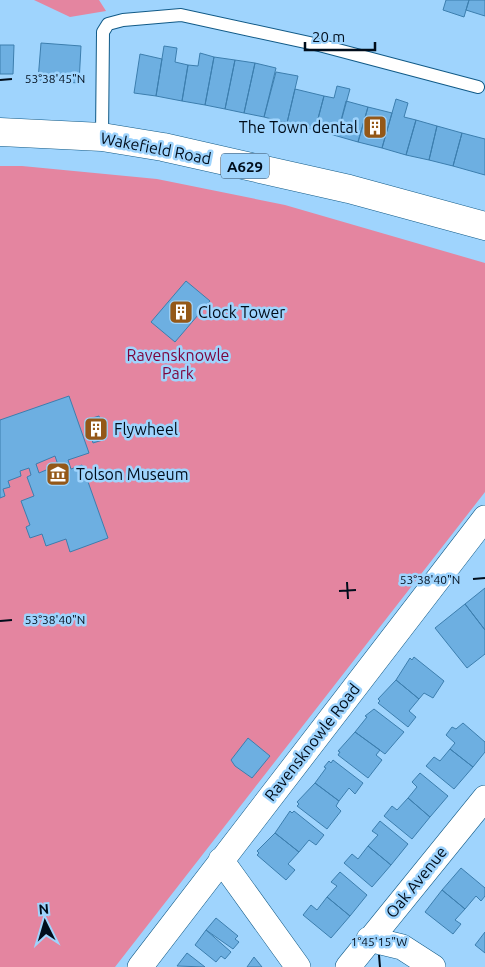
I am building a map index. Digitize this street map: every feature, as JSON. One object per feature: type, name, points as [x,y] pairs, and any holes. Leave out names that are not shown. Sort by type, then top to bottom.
[{"type":"highway","name":"Wakefield Road","points":[[0,132],[102,137],[163,147],[349,189],[485,226]]},
{"type":"street","name":"Ravensknowle Road","points":[[140,967],[485,518]]},
{"type":"street","name":"Oak Avenue","points":[[348,967],[485,798]]},
{"type":"street","points":[[221,860],[298,967]]},
{"type":"street","points":[[369,939],[402,947],[433,967]]},
{"type":"lane","points":[[102,137],[103,32],[108,24],[123,20],[181,15],[319,45],[478,87]]},
{"type":"green space","points":[[34,0],[99,0],[106,11],[70,17]]},
{"type":"green space","name":"Ravensknowle Park","points":[[0,166],[22,166],[157,179],[285,205],[485,263],[485,492],[115,967],[0,967]]},
{"type":"building","points":[[446,0],[469,0],[464,17],[443,10]]},
{"type":"building","points":[[469,0],[485,0],[485,16],[466,10]]},
{"type":"building","points":[[41,43],[81,46],[79,83],[38,80]]},
{"type":"building","points":[[0,45],[14,45],[13,74],[0,74]]},
{"type":"building","points":[[164,46],[177,48],[175,62],[188,65],[182,101],[156,96]]},
{"type":"building","points":[[200,53],[214,57],[205,105],[182,101],[188,65],[198,66]]},
{"type":"building","points":[[140,54],[162,59],[156,96],[134,93]]},
{"type":"building","points":[[214,57],[235,60],[225,109],[205,105]]},
{"type":"building","points":[[235,60],[255,63],[244,113],[225,109]]},
{"type":"building","points":[[255,63],[276,68],[264,117],[244,113]]},
{"type":"building","points":[[276,72],[298,76],[287,123],[264,117]]},
{"type":"building","points":[[337,86],[350,89],[337,136],[315,130],[324,96],[334,98]]},
{"type":"building","points":[[295,89],[324,96],[315,130],[287,123]]},
{"type":"building","points":[[396,99],[408,103],[404,117],[416,120],[406,155],[382,148]]},
{"type":"building","points":[[346,101],[368,107],[358,142],[337,136]]},
{"type":"building","name":"The Town dental","points":[[368,107],[392,113],[382,148],[358,142]]},
{"type":"building","points":[[416,120],[437,126],[429,160],[406,155]]},
{"type":"building","points":[[437,126],[462,133],[453,166],[429,160]]},
{"type":"building","points":[[462,133],[485,139],[485,175],[453,166]]},
{"type":"building","name":"Clock Tower","points":[[186,281],[210,301],[175,342],[151,322]]},
{"type":"building","name":"Tolson Museum","points":[[69,396],[89,453],[68,460],[71,469],[82,465],[108,538],[70,552],[66,539],[46,546],[42,534],[30,538],[26,527],[30,525],[21,501],[34,496],[27,477],[31,475],[29,468],[20,471],[21,476],[8,481],[10,487],[3,489],[5,496],[0,498],[0,420]],"holes":[[[55,456],[58,465],[39,473],[36,464]]]},
{"type":"building","name":"Flywheel","points":[[99,416],[106,439],[93,443],[86,420]]},
{"type":"building","points":[[485,588],[485,630],[465,604]]},
{"type":"building","points":[[465,604],[485,630],[485,654],[467,668],[435,628]]},
{"type":"building","points":[[414,657],[444,681],[433,698],[424,693],[419,699],[396,680],[410,658],[412,660]]},
{"type":"building","points":[[396,680],[419,699],[409,711],[416,717],[408,727],[378,703],[380,701],[378,699]]},
{"type":"building","points":[[374,709],[404,732],[385,754],[355,732],[367,717],[365,716]]},
{"type":"building","points":[[463,723],[485,742],[485,752],[473,767],[450,749],[455,743],[446,735],[452,727],[456,729]]},
{"type":"building","points":[[355,732],[380,750],[376,755],[382,760],[368,778],[338,755],[340,752],[338,751]]},
{"type":"building","points":[[248,738],[270,756],[252,778],[235,766],[231,760]]},
{"type":"building","points":[[450,749],[473,767],[454,789],[426,766],[434,757],[440,761]]},
{"type":"building","points":[[333,760],[363,783],[355,794],[349,788],[339,801],[315,783],[326,768],[324,767],[329,761],[331,763]]},
{"type":"building","points":[[420,773],[448,796],[430,817],[408,798],[417,787],[412,782]]},
{"type":"building","points":[[315,783],[339,801],[336,806],[341,811],[327,829],[297,806],[299,804],[297,802]]},
{"type":"building","points":[[408,798],[430,817],[412,839],[384,816],[392,806],[397,810]]},
{"type":"building","points":[[290,811],[292,813],[294,811],[324,835],[316,845],[309,840],[299,852],[275,833]]},
{"type":"building","points":[[380,821],[408,844],[391,865],[368,846],[378,835],[372,831]]},
{"type":"building","points":[[275,833],[299,852],[288,864],[295,870],[286,880],[257,855],[259,853],[257,851]]},
{"type":"building","points":[[368,846],[391,865],[372,887],[344,863],[352,854],[358,859]]},
{"type":"building","points":[[461,868],[485,888],[485,896],[481,901],[476,896],[465,909],[442,890]]},
{"type":"building","points":[[340,872],[367,895],[350,916],[327,897],[337,886],[331,882]]},
{"type":"building","points":[[442,890],[465,909],[455,920],[461,924],[453,934],[425,912]]},
{"type":"building","points":[[327,897],[350,916],[331,938],[303,915],[311,905],[317,910]]},
{"type":"building","points":[[216,918],[238,936],[235,939],[239,942],[233,949],[206,930]]},
{"type":"building","points":[[206,930],[231,952],[225,959],[221,956],[216,962],[195,945]]},
{"type":"building","points":[[485,932],[485,953],[475,945]]},
{"type":"building","points":[[187,953],[205,967],[177,966]]},
{"type":"building","points":[[254,957],[262,967],[247,967]]},
{"type":"place","name":"The Town dental","points":[[375,127]]},
{"type":"place","name":"Clock Tower","points":[[181,312]]},
{"type":"place","name":"Flywheel","points":[[96,429]]},
{"type":"place","name":"Tolson Museum","points":[[58,474]]}]
